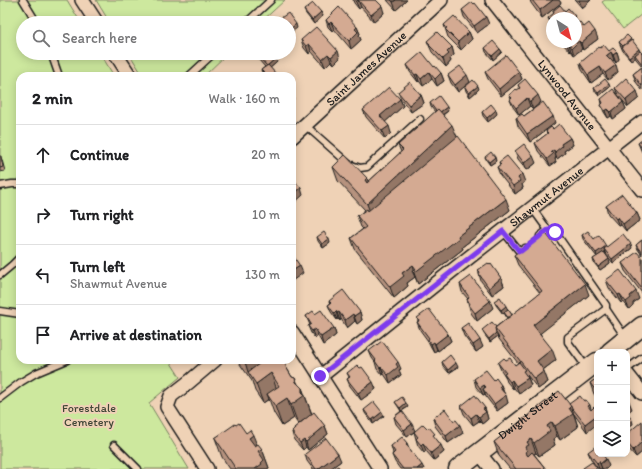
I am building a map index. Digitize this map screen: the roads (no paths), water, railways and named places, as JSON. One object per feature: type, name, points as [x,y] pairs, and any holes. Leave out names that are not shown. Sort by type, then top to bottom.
[{"type":"main road","points":[[614,349],[642,326]]},
{"type":"main road","name":"Dwight Street","points":[[458,469],[592,365]]},
{"type":"street","points":[[82,0],[92,16]]},
{"type":"street","name":"Saint James Avenue","points":[[296,133],[441,0]]},
{"type":"street","name":"Lynwood Avenue","points":[[492,0],[642,190]]},
{"type":"street","points":[[120,60],[127,72]]},
{"type":"street","name":"Shawmut Avenue","points":[[320,376],[642,122]]},
{"type":"street","points":[[296,338],[380,469]]},
{"type":"street","points":[[207,469],[167,407],[171,396],[210,364]]},
{"type":"street","points":[[630,378],[642,393]]},
{"type":"street","points":[[479,452],[492,469]]},
{"type":"lane","points":[[23,0],[33,16]]},
{"type":"lane","points":[[254,16],[271,0]]},
{"type":"lane","points":[[53,60],[57,72]]},
{"type":"lane","points":[[193,72],[206,60]]},
{"type":"lane","points":[[305,125],[349,164],[360,168],[367,167],[420,119]]},
{"type":"lane","points":[[0,186],[16,184]]},
{"type":"lane","points":[[532,208],[548,230],[555,232],[606,305],[606,309],[626,339]]},
{"type":"lane","points":[[503,231],[519,251],[521,251],[548,230]]},
{"type":"lane","points":[[0,275],[16,261]]},
{"type":"lane","points":[[592,365],[568,342],[567,339],[606,309]]},
{"type":"lane","points":[[0,311],[16,313]]},
{"type":"lane","points":[[630,368],[641,362]]},
{"type":"lane","points":[[0,398],[36,373],[58,364]]},
{"type":"lane","points":[[114,445],[138,469]]},
{"type":"park label","name":"Forestdale Cemetery","points":[[89,415]]}]
